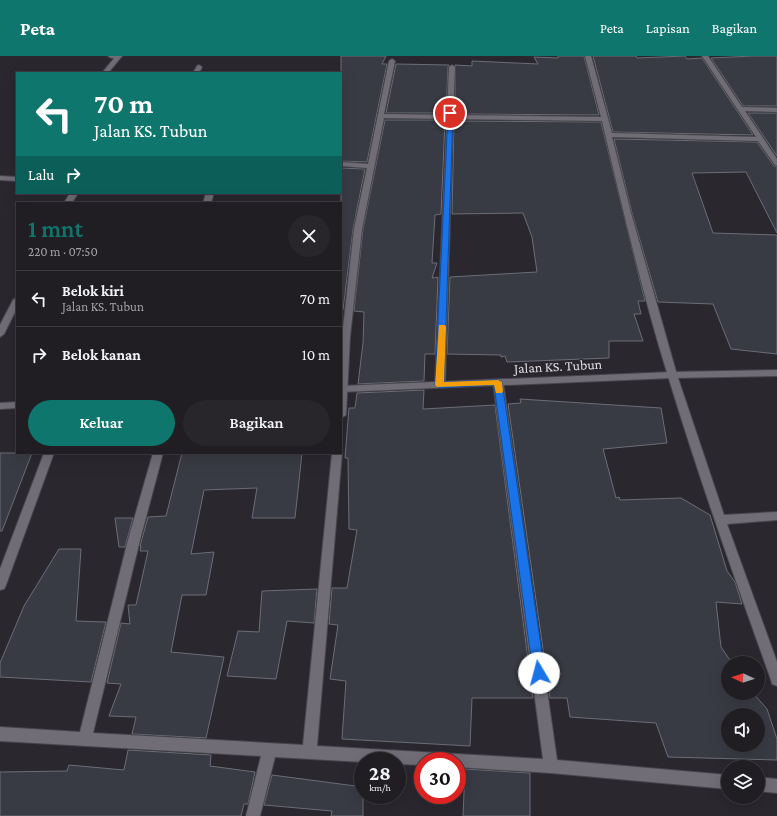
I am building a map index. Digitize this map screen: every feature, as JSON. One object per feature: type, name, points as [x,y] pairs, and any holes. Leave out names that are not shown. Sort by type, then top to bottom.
[{"type":"street","points":[[111,56],[119,56]]},
{"type":"street","points":[[106,72],[119,56]]},
{"type":"street","points":[[588,56],[609,135],[626,213],[672,375],[720,520],[777,680]]},
{"type":"street","points":[[705,56],[777,164]]},
{"type":"street","points":[[342,389],[358,229],[392,61]]},
{"type":"street","points":[[440,385],[443,262],[452,67]]},
{"type":"street","points":[[740,109],[777,110]]},
{"type":"street","points":[[380,116],[605,119]]},
{"type":"street","points":[[609,135],[760,139]]},
{"type":"street","points":[[342,164],[371,166]]},
{"type":"street","points":[[0,178],[16,179]]},
{"type":"street","points":[[0,334],[16,302]]},
{"type":"street","name":"Jalan KS. Tubun","points":[[342,389],[672,375],[777,373]]},
{"type":"street","points":[[498,382],[551,766]]},
{"type":"street","points":[[0,406],[16,405]]},
{"type":"street","points":[[0,585],[49,454]]},
{"type":"street","points":[[84,739],[134,540],[158,454]]},
{"type":"street","points":[[310,753],[338,454]]},
{"type":"street","points":[[720,520],[777,516]]},
{"type":"street","points":[[0,734],[551,766],[721,781]]},
{"type":"street","points":[[253,816],[270,749]]},
{"type":"street","points":[[765,785],[777,786]]},
{"type":"building","points":[[341,56],[386,56],[382,64],[387,64],[367,162],[342,161]]},
{"type":"building","points":[[558,56],[584,56],[599,115],[455,114],[455,65],[472,66],[472,61],[538,64],[534,57],[558,58]]},
{"type":"building","points":[[593,56],[636,56],[637,58],[685,56],[687,59],[702,58],[753,135],[613,132]]},
{"type":"building","points":[[777,56],[777,106],[743,106],[711,58]]},
{"type":"building","points":[[396,64],[449,65],[446,113],[386,113]]},
{"type":"building","points":[[748,113],[777,113],[777,156]]},
{"type":"building","points":[[385,120],[445,120],[441,214],[435,215],[432,263],[437,263],[432,278],[438,277],[435,354],[425,354],[424,381],[358,384],[363,343],[364,312],[354,311],[363,229]]},
{"type":"building","points":[[454,121],[601,122],[645,301],[638,301],[641,314],[634,314],[643,341],[609,341],[609,358],[507,362],[505,356],[501,357],[501,355],[447,354],[450,277],[537,272],[532,237],[523,213],[452,214]]},
{"type":"building","points":[[614,139],[757,142],[774,166],[777,167],[777,233],[746,172],[692,173],[713,233],[777,235],[777,354],[731,349],[713,304],[658,302],[632,213]]},
{"type":"building","points":[[342,168],[365,169],[353,229],[343,310],[342,202]]},
{"type":"building","points":[[424,390],[423,409],[495,405],[533,698],[472,698],[470,746],[342,739],[346,681],[330,679],[338,625],[329,624],[332,588],[347,588],[357,530],[349,529],[348,458],[345,458],[349,408],[355,408],[357,393]]},
{"type":"building","points":[[520,399],[661,408],[667,443],[603,449],[616,498],[619,497],[620,500],[681,498],[710,515],[727,571],[735,582],[742,604],[716,602],[721,647],[727,656],[721,656],[721,700],[759,700],[767,709],[777,739],[777,760],[668,757],[656,723],[570,717],[567,698],[550,698],[508,404],[521,403]]},
{"type":"building","points":[[0,453],[32,454],[2,531],[0,531]]},
{"type":"building","points":[[182,454],[302,454],[295,518],[252,518],[257,488],[204,490],[191,554],[214,552],[206,595],[182,595],[171,652],[224,657],[206,738],[132,734],[136,717],[109,716],[121,684],[107,683],[121,623],[130,624],[128,605],[136,605],[148,551],[140,551],[140,546],[148,517],[166,516]]},
{"type":"building","points":[[115,518],[133,518],[125,547],[119,547]]},
{"type":"building","points":[[59,549],[81,549],[76,621],[106,622],[91,682],[0,677],[0,663],[24,606]]},
{"type":"building","points":[[317,589],[314,623],[287,621],[276,679],[227,676],[238,631],[259,632],[262,591]]},
{"type":"building","points":[[128,750],[211,755],[210,766],[255,772],[248,804],[244,804],[241,816],[0,816],[0,772],[67,771],[69,765],[124,770]]},
{"type":"building","points":[[466,769],[530,773],[530,816],[463,816],[464,804],[466,804]]},
{"type":"building","points":[[272,775],[354,786],[354,804],[363,804],[363,816],[331,816],[332,811],[264,805]]},
{"type":"slow traffic","points":[[442,327],[440,385],[498,382],[499,391]]},
{"type":"route","points":[[450,113],[443,262],[440,385],[498,382],[539,673]]}]
